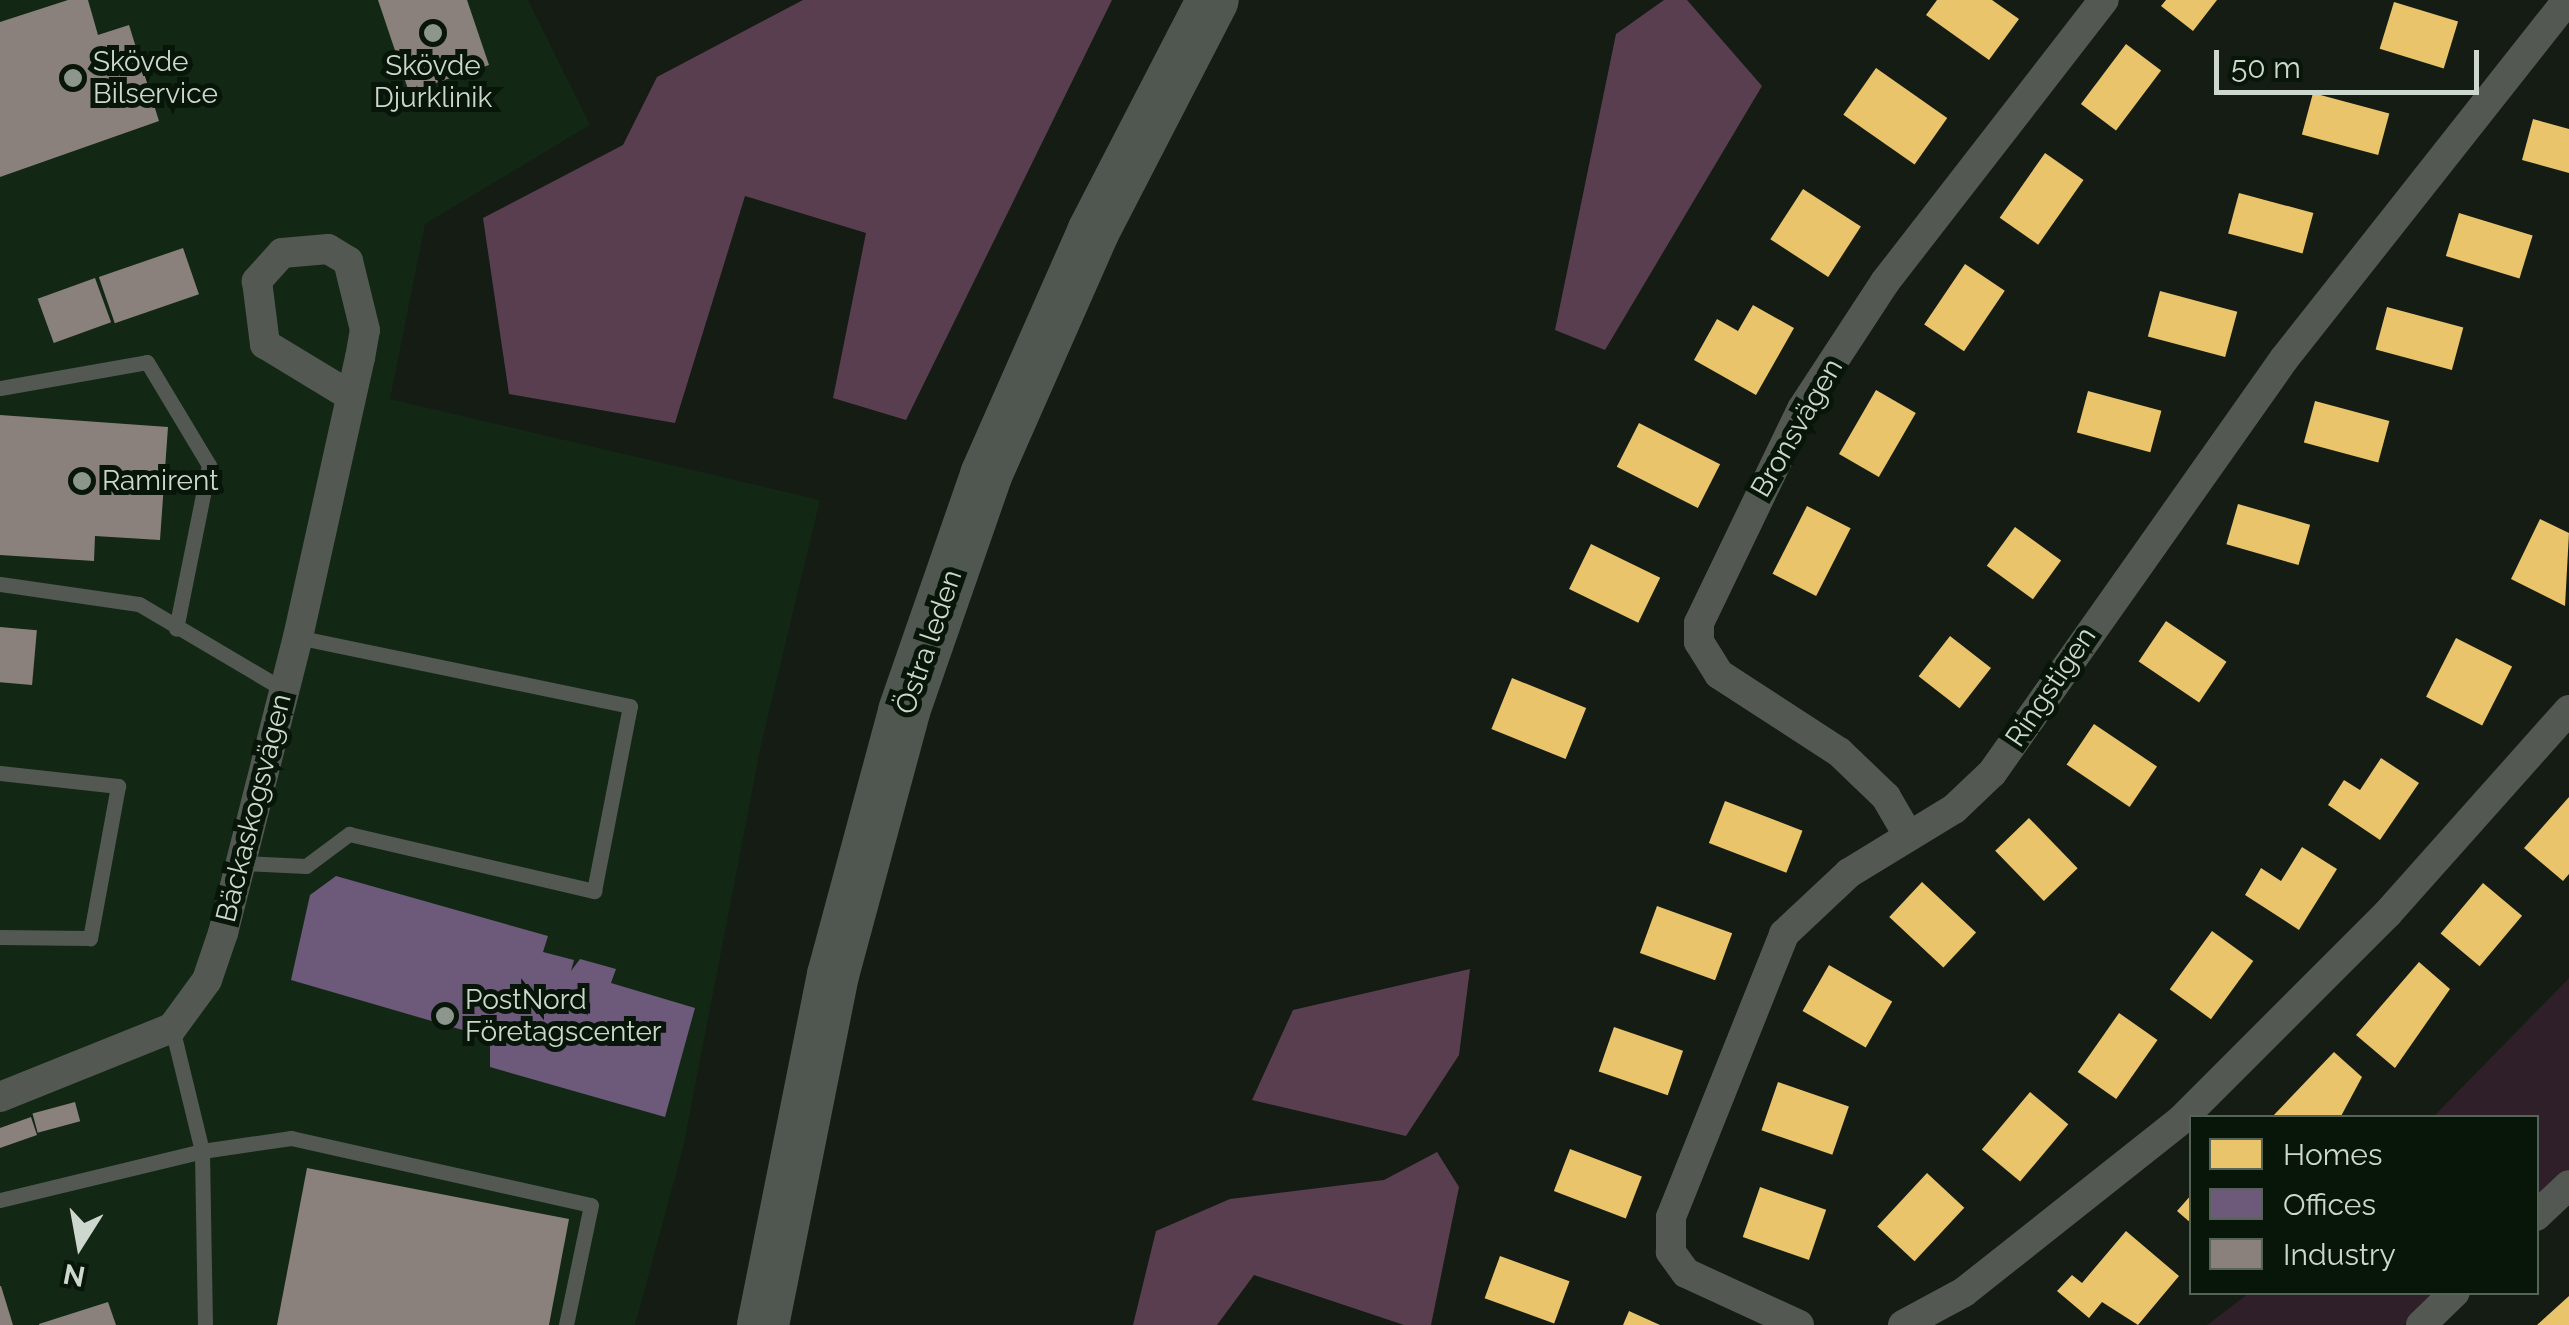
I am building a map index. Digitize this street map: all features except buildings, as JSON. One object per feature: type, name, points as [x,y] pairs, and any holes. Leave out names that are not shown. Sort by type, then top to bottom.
[{"type":"highway","name":"Östra leden","points":[[763,1325],[833,975],[904,711],[986,474],[1093,232],[1213,0]]},
{"type":"street","name":"Bronsvägen","points":[[1908,835],[1840,752],[1719,674],[1699,642],[1705,600],[1802,409],[1885,282],[2104,0]]},
{"type":"street","name":"Ringstigen","points":[[1800,1325],[1686,1274],[1671,1252],[1671,1217],[1784,934],[1837,882],[1992,773],[2284,358],[2568,0]]},
{"type":"street","name":"Bäckaskogsvägen","points":[[172,1028],[208,980],[241,863],[298,637],[351,396],[365,330],[359,277],[328,249],[282,252],[257,282],[265,344],[351,396]]},
{"type":"street","points":[[1902,1325],[1964,1292],[2181,1120],[2388,913],[2569,710]]},
{"type":"street","points":[[0,1098],[172,1028]]},
{"type":"street","points":[[2539,1213],[2569,1185]]},
{"type":"street","points":[[2421,1325],[2453,1295]]},
{"type":"lane","points":[[0,388],[147,362],[209,465],[176,628]]},
{"type":"lane","points":[[0,584],[139,604],[284,688]]},
{"type":"lane","points":[[241,863],[306,866],[349,834],[594,892],[630,706],[298,637]]},
{"type":"lane","points":[[0,773],[118,786],[90,938],[0,936]]},
{"type":"lane","points":[[172,1028],[202,1151],[205,1325]]},
{"type":"lane","points":[[0,1200],[202,1151],[291,1138],[591,1205],[566,1325]]},
{"type":"shaded area","points":[[0,0],[528,0],[590,125],[425,224],[390,399],[820,500],[761,745],[683,1148],[635,1325],[0,1325]]},
{"type":"shaded area","points":[[803,0],[1112,0],[906,420],[833,398],[866,233],[745,196],[675,423],[509,394],[483,218],[623,145],[657,77]]},
{"type":"shaded area","points":[[1664,0],[1687,0],[1762,86],[1605,350],[1555,330],[1616,34]]},
{"type":"shaded area","points":[[1470,969],[1459,1055],[1406,1136],[1252,1100],[1293,1010]]},
{"type":"shaded area","points":[[2569,978],[2569,1172],[2539,1201],[2539,1115],[2435,1115]]},
{"type":"shaded area","points":[[1437,1152],[1459,1187],[1431,1325],[1404,1325],[1254,1275],[1217,1325],[1133,1325],[1156,1231],[1230,1199],[1384,1180]]},
{"type":"shaded area","points":[[2246,1295],[2439,1295],[2404,1325],[2207,1325]]},
{"type":"place","name":"Skövde Djurklinik","points":[[433,33]]},
{"type":"place","name":"Skövde Bilservice","points":[[73,78]]},
{"type":"place","name":"Ramirent","points":[[82,481]]},
{"type":"place","name":"PostNord Företagscenter","points":[[445,1016]]}]
